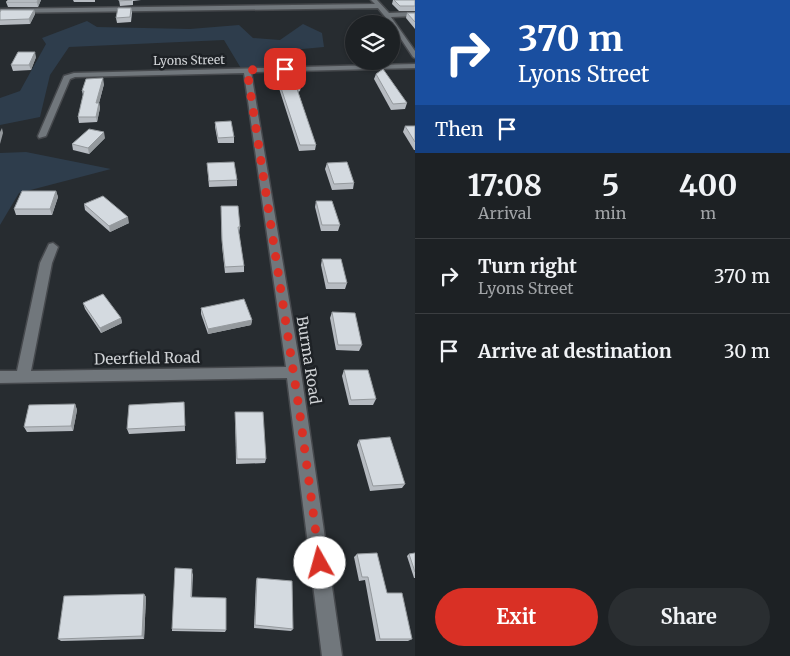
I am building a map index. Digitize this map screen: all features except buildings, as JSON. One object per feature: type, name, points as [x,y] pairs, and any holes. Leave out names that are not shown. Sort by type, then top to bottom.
[{"type":"street","points":[[236,0],[238,8]]},
{"type":"street","points":[[374,0],[388,15],[415,14]]},
{"type":"street","points":[[0,11],[378,6]]},
{"type":"street","points":[[400,33],[415,56]]},
{"type":"street","name":"Lyons Street","points":[[42,136],[66,78],[78,74],[415,66]]},
{"type":"street","name":"Burma Road","points":[[247,70],[294,372],[332,656]]},
{"type":"street","points":[[23,376],[46,263],[53,247]]},
{"type":"street","name":"Deerfield Road","points":[[0,377],[294,372]]},
{"type":"shaded area","points":[[87,21],[97,27],[190,29],[239,25],[253,38],[280,40],[303,24],[322,33],[324,47],[270,52],[271,69],[242,70],[224,40],[69,47],[50,75],[40,117],[0,125],[0,98],[20,91],[46,44],[42,38]]},
{"type":"shaded area","points":[[26,152],[111,169],[19,193],[0,225],[0,153]]},
{"type":"route","points":[[285,69],[247,70],[300,415],[320,563]]}]
